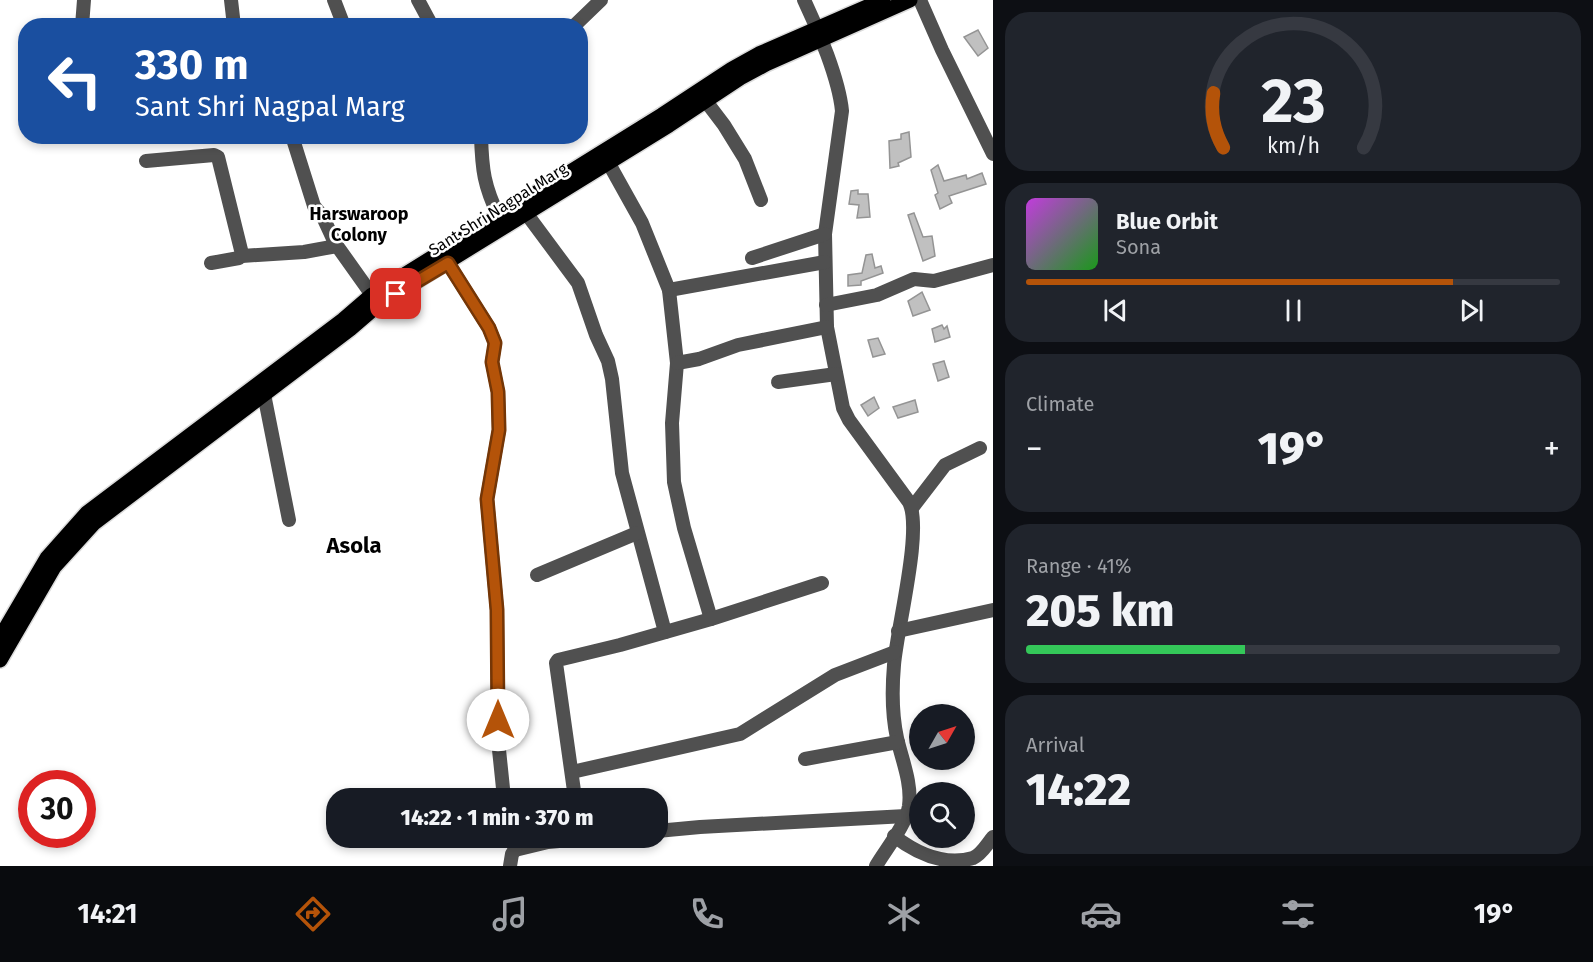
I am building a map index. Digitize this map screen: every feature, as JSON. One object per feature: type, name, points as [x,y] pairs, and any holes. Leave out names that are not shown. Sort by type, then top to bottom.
[{"type":"main road","name":"Sant Shri Nagpal Marg","points":[[0,660],[54,567],[73,544],[111,509],[351,329],[379,304],[766,63],[883,0]]},
{"type":"main road","name":"Sant Shri Nagpal Marg","points":[[0,638],[47,558],[87,513],[343,320],[372,295],[759,54],[819,35],[910,0]]},
{"type":"street","points":[[83,18],[84,0]]},
{"type":"street","points":[[231,0],[233,18]]},
{"type":"street","points":[[334,0],[341,18]]},
{"type":"street","points":[[418,0],[428,18]]},
{"type":"street","points":[[582,18],[601,0]]},
{"type":"street","points":[[804,0],[841,98],[842,111],[825,234],[827,327],[840,397],[849,420],[912,508],[914,525],[893,674],[895,725],[908,784],[909,801],[906,816],[876,866]]},
{"type":"street","points":[[920,0],[993,154]]},
{"type":"street","points":[[705,100],[745,159],[761,200]]},
{"type":"street","points":[[294,144],[312,203],[323,217],[337,246],[372,295]]},
{"type":"street","points":[[482,144],[488,195],[499,217]]},
{"type":"street","points":[[146,161],[214,155],[218,157],[242,256]]},
{"type":"street","points":[[608,162],[642,223],[669,290],[677,363],[672,423],[674,482],[684,528],[711,619]]},
{"type":"street","points":[[526,213],[578,284],[608,361],[622,473],[665,633]]},
{"type":"street","points":[[752,258],[825,234]]},
{"type":"street","points":[[211,262],[242,256],[312,251],[337,246]]},
{"type":"street","points":[[669,290],[825,262]]},
{"type":"street","points":[[448,263],[489,328],[495,343],[492,362],[498,392],[499,430],[487,499],[497,610],[498,740],[503,788]]},
{"type":"street","points":[[826,305],[877,295],[914,279],[934,281],[993,265]]},
{"type":"street","points":[[677,363],[699,359],[738,345],[827,327]]},
{"type":"street","points":[[778,382],[836,374]]},
{"type":"street","points":[[264,394],[289,520]]},
{"type":"street","points":[[912,508],[945,465],[980,448]]},
{"type":"street","points":[[537,575],[637,533]]},
{"type":"street","points":[[574,788],[557,661],[665,633],[822,583]]},
{"type":"street","points":[[898,631],[993,610]]},
{"type":"street","points":[[572,772],[740,734],[835,675],[895,652]]},
{"type":"street","points":[[805,759],[898,742]]},
{"type":"street","points":[[668,830],[906,816]]},
{"type":"street","points":[[894,836],[923,861],[945,862],[970,859],[980,853],[993,837]]},
{"type":"street","points":[[510,866],[513,848]]},
{"type":"building","points":[[978,30],[988,48],[978,56],[964,37]]},
{"type":"building","points":[[909,132],[911,157],[898,163],[899,166],[890,168],[889,141],[901,139],[901,134]]},
{"type":"building","points":[[938,165],[944,181],[966,175],[967,179],[982,173],[986,184],[949,196],[952,203],[940,209],[931,170]]},
{"type":"building","points":[[858,190],[858,194],[868,194],[870,217],[857,218],[859,205],[849,204],[851,191]]},
{"type":"building","points":[[914,213],[923,237],[932,236],[935,256],[923,261],[908,215]]},
{"type":"building","points":[[872,254],[875,268],[881,266],[883,273],[861,281],[861,285],[848,286],[848,275],[862,273],[866,255]]},
{"type":"building","points":[[922,292],[930,310],[913,316],[908,301]]},
{"type":"building","points":[[942,325],[944,329],[947,326],[950,337],[935,342],[932,329]]},
{"type":"building","points":[[878,338],[885,354],[873,357],[868,340]]},
{"type":"building","points":[[944,361],[949,377],[938,381],[933,364]]},
{"type":"building","points":[[874,397],[879,408],[868,416],[861,405]]},
{"type":"building","points":[[915,400],[918,412],[898,418],[893,407]]},
{"type":"district","name":"Harswaroop Colony","points":[[359,224]]},
{"type":"district","name":"Asola","points":[[354,545]]},
{"type":"route","points":[[396,294],[448,263],[489,328],[495,343],[492,362],[498,392],[499,430],[487,499],[497,610],[498,720]]}]
